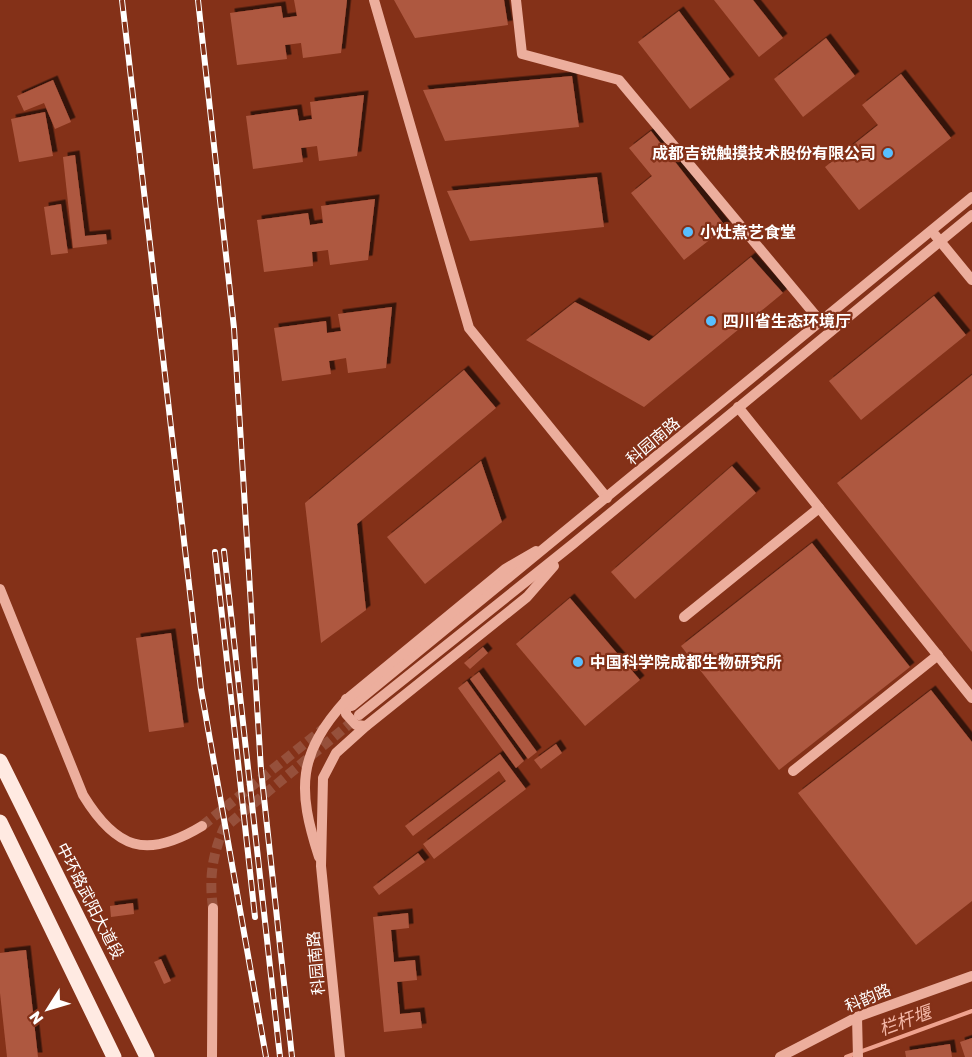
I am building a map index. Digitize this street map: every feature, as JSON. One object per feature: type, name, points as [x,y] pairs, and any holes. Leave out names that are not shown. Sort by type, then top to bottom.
[{"type":"main road","name":"中环路武阳大道段","points":[[0,761],[147,1057]]},
{"type":"main road","points":[[0,822],[114,1057]]},
{"type":"street","points":[[374,0],[469,328],[607,498]]},
{"type":"street","points":[[516,0],[522,54],[619,80],[821,322]]},
{"type":"street","name":"科园南路","points":[[340,1057],[321,866],[310,830],[304,777],[317,738],[349,703],[564,534],[972,198]]},
{"type":"street","name":"科园南路","points":[[359,716],[573,544],[972,215]]},
{"type":"street","points":[[930,231],[972,280]]},
{"type":"street","points":[[738,407],[972,698]]},
{"type":"street","points":[[684,617],[819,508]]},
{"type":"street","points":[[321,866],[322,778],[336,753],[366,726],[527,597],[573,544]]},
{"type":"street","points":[[0,589],[82,795],[98,820],[115,836],[133,843],[156,846],[179,840],[202,825]]},
{"type":"street","points":[[793,771],[938,655]]},
{"type":"street","points":[[349,703],[346,714],[356,725],[366,726]]},
{"type":"street","points":[[212,1057],[213,908]]},
{"type":"street","name":"科韵路","points":[[780,1057],[857,1017],[972,976]]},
{"type":"street","points":[[857,1017],[858,1057]]},
{"type":"building","points":[[294,0],[347,0],[341,53],[303,58],[301,43],[285,45],[287,59],[237,65],[230,13],[281,6],[283,18],[297,16]]},
{"type":"building","points":[[394,0],[504,0],[508,25],[415,38]]},
{"type":"building","points":[[714,0],[753,0],[783,38],[759,57]]},
{"type":"building","points":[[679,11],[730,79],[690,109],[638,42]]},
{"type":"building","points":[[826,38],[855,76],[803,117],[774,79]]},
{"type":"building","name":"成都吉锐触摸技术股份有限公司","points":[[901,74],[951,138],[859,210],[825,167],[878,125],[862,105]]},
{"type":"building","points":[[572,76],[579,127],[445,141],[423,90]]},
{"type":"building","points":[[53,80],[71,122],[55,129],[44,103],[24,111],[17,96]]},
{"type":"building","points":[[364,95],[357,156],[319,161],[317,146],[301,148],[303,162],[253,169],[246,116],[297,109],[299,121],[312,119],[310,102]]},
{"type":"building","points":[[45,112],[53,156],[19,162],[11,119]]},
{"type":"building","points":[[651,131],[726,227],[684,260],[631,193],[652,176],[629,148]]},
{"type":"building","points":[[75,155],[85,236],[106,234],[107,244],[73,248],[63,157]]},
{"type":"building","points":[[597,177],[604,227],[470,241],[447,191]]},
{"type":"building","points":[[375,199],[368,260],[330,265],[328,250],[312,252],[313,266],[264,272],[257,220],[308,213],[310,225],[323,223],[321,206]]},
{"type":"building","points":[[61,204],[68,253],[51,255],[44,207]]},
{"type":"building","name":"四川省生态环境厅","points":[[751,257],[783,293],[644,407],[526,340],[575,302],[649,341]]},
{"type":"building","points":[[934,296],[966,335],[861,420],[829,381]]},
{"type":"building","points":[[392,307],[386,368],[348,373],[346,358],[329,361],[331,374],[282,381],[274,328],[326,321],[327,333],[341,331],[338,314]]},
{"type":"building","points":[[464,370],[496,408],[357,524],[366,610],[321,643],[305,503]]},
{"type":"building","points":[[972,375],[972,652],[837,483]]},
{"type":"building","points":[[481,461],[502,522],[425,584],[387,537]]},
{"type":"building","points":[[732,466],[756,493],[635,599],[611,572]]},
{"type":"building","points":[[812,543],[910,667],[779,770],[681,646]]},
{"type":"building","name":"中国科学院成都生物研究所","points":[[570,598],[640,680],[585,726],[516,644]]},
{"type":"building","points":[[171,633],[184,727],[149,732],[136,638]]},
{"type":"building","points":[[483,647],[488,653],[470,669],[464,663]]},
{"type":"building","points":[[479,672],[537,752],[528,759],[470,679]]},
{"type":"building","points":[[467,681],[524,761],[516,768],[458,688]]},
{"type":"building","points":[[931,690],[972,742],[972,901],[916,945],[798,793]]},
{"type":"building","points":[[556,744],[562,753],[541,769],[534,760]]},
{"type":"building","points":[[500,754],[526,789],[434,859],[423,844],[506,781],[499,771],[413,836],[405,826]]},
{"type":"building","points":[[418,853],[425,862],[379,895],[373,887]]},
{"type":"building","points":[[133,903],[134,914],[111,917],[110,906]]},
{"type":"building","points":[[408,913],[409,928],[391,930],[394,962],[415,960],[417,980],[397,982],[400,1014],[420,1012],[422,1028],[384,1032],[373,917]]},
{"type":"building","points":[[26,950],[38,1057],[7,1057],[0,993],[0,953]]},
{"type":"building","points":[[161,959],[171,981],[164,984],[154,962]]},
{"type":"building","points":[[972,1038],[972,1057],[965,1057],[960,1042]]},
{"type":"building","points":[[950,1044],[952,1057],[906,1057],[905,1051]]},
{"type":"waterway","name":"栏杆堰","points":[[846,1057],[972,1011]]},
{"type":"tunnel","points":[[213,908],[212,867],[224,828],[359,716]]},
{"type":"tunnel","points":[[202,826],[323,729]]},
{"type":"railway","points":[[122,0],[201,689],[266,1057]]},
{"type":"railway","points":[[198,0],[234,328],[261,770],[292,1057]]},
{"type":"railway","points":[[224,551],[280,1057]]},
{"type":"railway","points":[[215,552],[255,917]]},
{"type":"place","name":"成都吉锐触摸技术股份有限公司","points":[[888,153]]},
{"type":"place","name":"小灶煮艺食堂","points":[[688,232]]},
{"type":"place","name":"四川省生态环境厅","points":[[711,321]]},
{"type":"place","name":"中国科学院成都生物研究所","points":[[578,662]]}]
